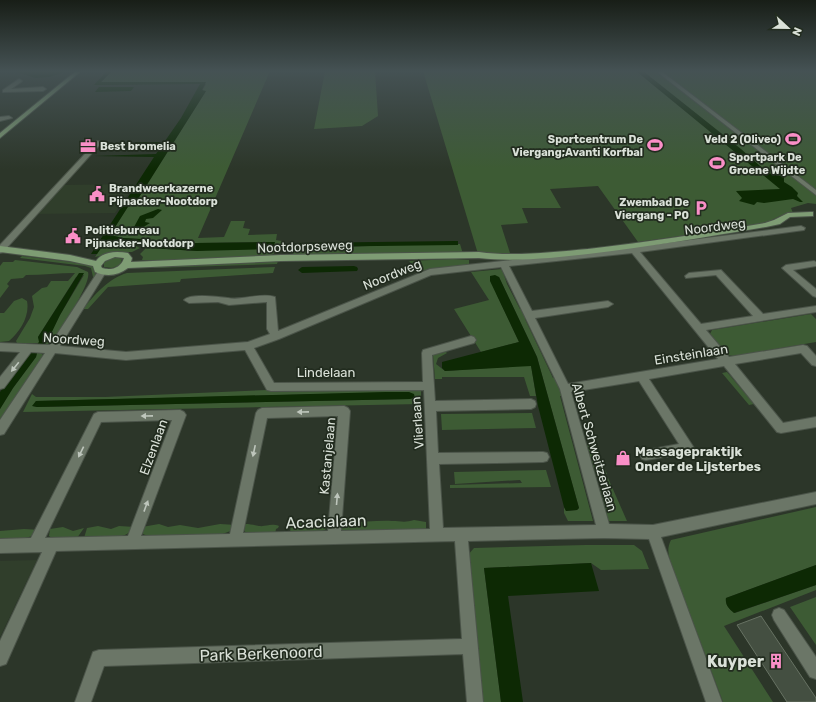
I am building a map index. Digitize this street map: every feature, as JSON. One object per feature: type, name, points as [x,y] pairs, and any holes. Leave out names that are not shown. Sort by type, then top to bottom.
[{"type":"main road","points":[[0,136],[39,104]]},
{"type":"main road","name":"Noordweg","points":[[495,257],[562,254],[764,230],[785,225],[796,218],[814,216]]},
{"type":"main road","points":[[0,250],[70,258],[103,267],[117,270],[127,263],[127,256],[121,254],[110,255],[103,267]]},
{"type":"main road","name":"Nootdorpseweg","points":[[127,263],[229,262],[281,258],[495,257]]},
{"type":"street","points":[[700,104],[816,193]]},
{"type":"street","points":[[0,119],[9,118]]},
{"type":"street","points":[[0,250],[99,142]]},
{"type":"street","name":"Noordweg","points":[[0,347],[126,356],[248,346],[276,336],[423,274],[634,250],[801,228]]},
{"type":"street","points":[[634,250],[781,428],[816,422]]},
{"type":"street","name":"Albert Schweitzerlaan","points":[[504,264],[565,389],[604,531]]},
{"type":"street","points":[[814,264],[786,268],[816,294]]},
{"type":"street","points":[[0,385],[39,349],[85,300],[103,267]]},
{"type":"street","points":[[689,276],[718,272],[761,318]]},
{"type":"street","points":[[189,300],[218,299],[229,302],[272,300],[272,329],[276,336]]},
{"type":"street","points":[[529,315],[608,304]]},
{"type":"street","points":[[699,328],[816,309]]},
{"type":"street","name":"Vlierlaan","points":[[437,536],[427,353],[471,340]]},
{"type":"street","name":"Lindelaan","points":[[248,346],[271,386],[428,386]]},
{"type":"street","points":[[0,430],[39,349]]},
{"type":"street","name":"Einsteinlaan","points":[[565,389],[803,349],[816,362]]},
{"type":"street","points":[[641,376],[688,448],[646,455]]},
{"type":"street","points":[[430,406],[531,404]]},
{"type":"street","name":"Kastanjelaan","points":[[235,541],[262,413],[344,411],[334,538]]},
{"type":"street","name":"Elzenlaan","points":[[35,546],[98,417],[180,415],[132,543]]},
{"type":"street","points":[[433,459],[543,457]]},
{"type":"street","name":"Acacialaan","points":[[0,546],[604,531],[653,532],[816,498]]},
{"type":"street","points":[[653,532],[714,702]]},
{"type":"street","points":[[461,535],[475,702]]},
{"type":"street","points":[[0,658],[52,545]]},
{"type":"street","points":[[779,615],[816,671]]},
{"type":"street","name":"Park Berkenoord","points":[[83,702],[99,658],[470,646]]},
{"type":"shaded area","points":[[189,104],[198,104],[136,202],[131,202],[110,235],[123,238],[142,239],[136,246],[103,245],[97,254],[91,254],[154,157],[94,156],[156,154]]},
{"type":"shaded area","points":[[198,104],[256,104],[198,238],[224,237],[231,221],[245,221],[243,228],[250,229],[248,235],[277,234],[276,240],[282,241],[280,249],[269,257],[169,261],[142,260],[143,257],[140,254],[146,248],[197,251],[275,242],[196,243],[123,238],[110,235],[131,202],[136,202]]},
{"type":"shaded area","points":[[319,104],[377,104],[378,116],[362,126],[314,129]]},
{"type":"shaded area","points":[[433,104],[816,104],[816,204],[808,203],[791,208],[793,213],[780,216],[764,224],[638,242],[598,186],[550,189],[561,208],[522,208],[528,223],[501,225],[510,253],[478,254]]},
{"type":"shaded area","points":[[676,104],[684,104],[741,149],[768,173],[784,177],[784,182],[798,193],[797,196],[803,202],[793,199],[764,203],[757,202],[754,205],[739,201],[742,198],[736,191],[780,189]]},
{"type":"shaded area","points":[[136,142],[160,142],[153,150],[129,150]]},
{"type":"shaded area","points":[[135,184],[115,213],[35,214],[62,185]]},
{"type":"shaded area","points":[[158,209],[162,210],[153,218],[146,219],[145,222],[150,223],[140,229],[136,229],[134,227],[140,216]]},
{"type":"shaded area","points":[[156,241],[196,243],[275,242],[273,249],[197,251],[151,248]]},
{"type":"shaded area","points":[[460,244],[463,254],[295,256],[290,250],[388,245]]},
{"type":"shaded area","points":[[103,245],[136,246],[140,248],[132,252],[118,252],[95,257]]},
{"type":"shaded area","points":[[22,256],[89,264],[94,267],[96,275],[95,278],[93,277],[91,268],[85,266],[20,258]]},
{"type":"shaded area","points":[[115,257],[122,259],[120,265],[112,268],[104,267],[104,262]]},
{"type":"shaded area","points":[[453,259],[469,260],[469,266],[417,271],[409,261]]},
{"type":"shaded area","points":[[15,260],[77,267],[88,272],[88,278],[81,295],[49,344],[45,344],[60,315],[84,275],[76,277],[38,337],[40,342],[17,343],[16,341],[30,318],[34,307],[32,296],[42,288],[47,287],[51,281],[68,281],[75,273],[26,275],[23,278],[11,279],[7,284],[9,286],[0,298],[0,266],[3,262],[13,262]]},
{"type":"shaded area","points":[[278,261],[277,264],[153,268],[155,266]]},
{"type":"shaded area","points":[[275,267],[273,273],[181,279],[180,282],[108,287],[88,309],[83,309],[108,283],[120,275],[127,273]]},
{"type":"shaded area","points":[[502,269],[507,284],[520,309],[523,309],[527,318],[525,319],[553,378],[556,378],[563,396],[560,396],[593,521],[568,521],[564,513],[564,507],[566,511],[577,510],[579,508],[537,357],[499,277],[496,293],[519,342],[481,352],[454,309],[489,300],[471,272]]},
{"type":"shaded area","points":[[79,273],[84,273],[60,315],[49,338],[37,353],[36,357],[13,388],[0,409],[0,392],[39,342],[38,337]]},
{"type":"shaded area","points":[[495,275],[499,277],[537,357],[579,508],[577,510],[566,511],[564,507],[538,406],[531,366],[445,371],[442,368],[442,362],[519,342],[490,281],[490,276]]},
{"type":"shaded area","points":[[22,298],[27,301],[28,307],[26,318],[17,333],[9,341],[0,342],[0,313],[4,313],[14,301]]},
{"type":"shaded area","points":[[811,314],[816,319],[816,342],[734,356],[726,355],[710,334],[712,330]]},
{"type":"shaded area","points":[[445,351],[447,353],[438,358],[436,364],[445,371],[531,365],[536,396],[530,396],[524,377],[442,377],[442,379],[435,379],[433,355]]},
{"type":"shaded area","points":[[37,353],[41,353],[43,355],[5,416],[2,416],[0,419],[0,409],[13,388],[36,357]]},
{"type":"shaded area","points":[[727,372],[754,404],[749,405],[722,373]]},
{"type":"shaded area","points":[[421,387],[421,404],[23,412],[32,394],[36,397],[105,397],[267,390]],"holes":[[[409,392],[410,399],[37,407],[33,406],[36,401]]]},
{"type":"shaded area","points":[[409,392],[414,394],[415,398],[32,406],[36,401]]},
{"type":"shaded area","points":[[532,413],[536,428],[442,430],[441,414]]},
{"type":"shaded area","points":[[593,443],[607,474],[595,476],[585,444]]},
{"type":"shaded area","points":[[546,470],[551,487],[450,488],[450,485],[522,483],[520,480],[455,484],[454,472]]},
{"type":"shaded area","points":[[608,478],[627,521],[609,521],[607,518],[598,488],[604,488],[601,479]]},
{"type":"shaded area","points":[[816,507],[816,565],[726,598],[728,607],[735,613],[816,585],[816,590],[724,626],[773,702],[723,702],[672,567],[668,550],[669,544],[671,540]]},
{"type":"shaded area","points":[[414,520],[426,522],[426,530],[346,532],[340,530],[337,522],[405,522]]},
{"type":"shaded area","points":[[291,523],[329,524],[325,530],[318,532],[290,533]]},
{"type":"shaded area","points":[[159,524],[168,527],[180,525],[198,528],[220,524],[236,525],[233,530],[220,535],[148,536],[143,534],[142,527]]},
{"type":"shaded area","points":[[245,524],[279,526],[276,529],[275,534],[246,533],[244,530]]},
{"type":"shaded area","points":[[98,526],[111,529],[119,526],[135,527],[131,532],[119,537],[84,538],[87,528]]},
{"type":"shaded area","points":[[63,527],[73,531],[84,528],[77,538],[53,539],[49,536],[50,529]]},
{"type":"shaded area","points":[[24,529],[41,530],[27,538],[0,539],[0,531]]},
{"type":"shaded area","points":[[634,545],[642,551],[649,569],[601,570],[591,563],[484,568],[501,702],[481,702],[467,556],[474,548]]},
{"type":"shaded area","points":[[37,560],[0,637],[0,561]]},
{"type":"shaded area","points":[[591,563],[599,591],[508,596],[523,702],[501,702],[484,568]]},
{"type":"shaded area","points":[[816,565],[816,585],[734,613],[727,605],[726,598]]},
{"type":"shaded area","points":[[816,597],[816,645],[790,607]]},
{"type":"building","name":"Kuyper","points":[[761,616],[816,698],[816,702],[787,702],[737,625]]},
{"type":"waterway","points":[[296,245],[455,243]]},
{"type":"waterway","points":[[302,270],[354,269]]},
{"type":"place","name":"Veld 2 (Oliveo)","points":[[793,139]]},
{"type":"place","name":"Sportcentrum De Viergang;Avanti Korfbal","points":[[655,145]]},
{"type":"place","name":"Best bromelia","points":[[88,146]]},
{"type":"place","name":"Sportpark De Groene Wijdte","points":[[717,163]]},
{"type":"place","name":"Brandweerkazerne Pijnacker-Nootdorp","points":[[97,194]]},
{"type":"place","name":"Zwembad De Viergang - P0","points":[[701,208]]},
{"type":"place","name":"Politiebureau Pijnacker-Nootdorp","points":[[73,236]]},
{"type":"place","name":"Massagepraktijk Onder de Lijsterbes","points":[[623,458]]},
{"type":"place","name":"Kuyper","points":[[776,661]]}]
